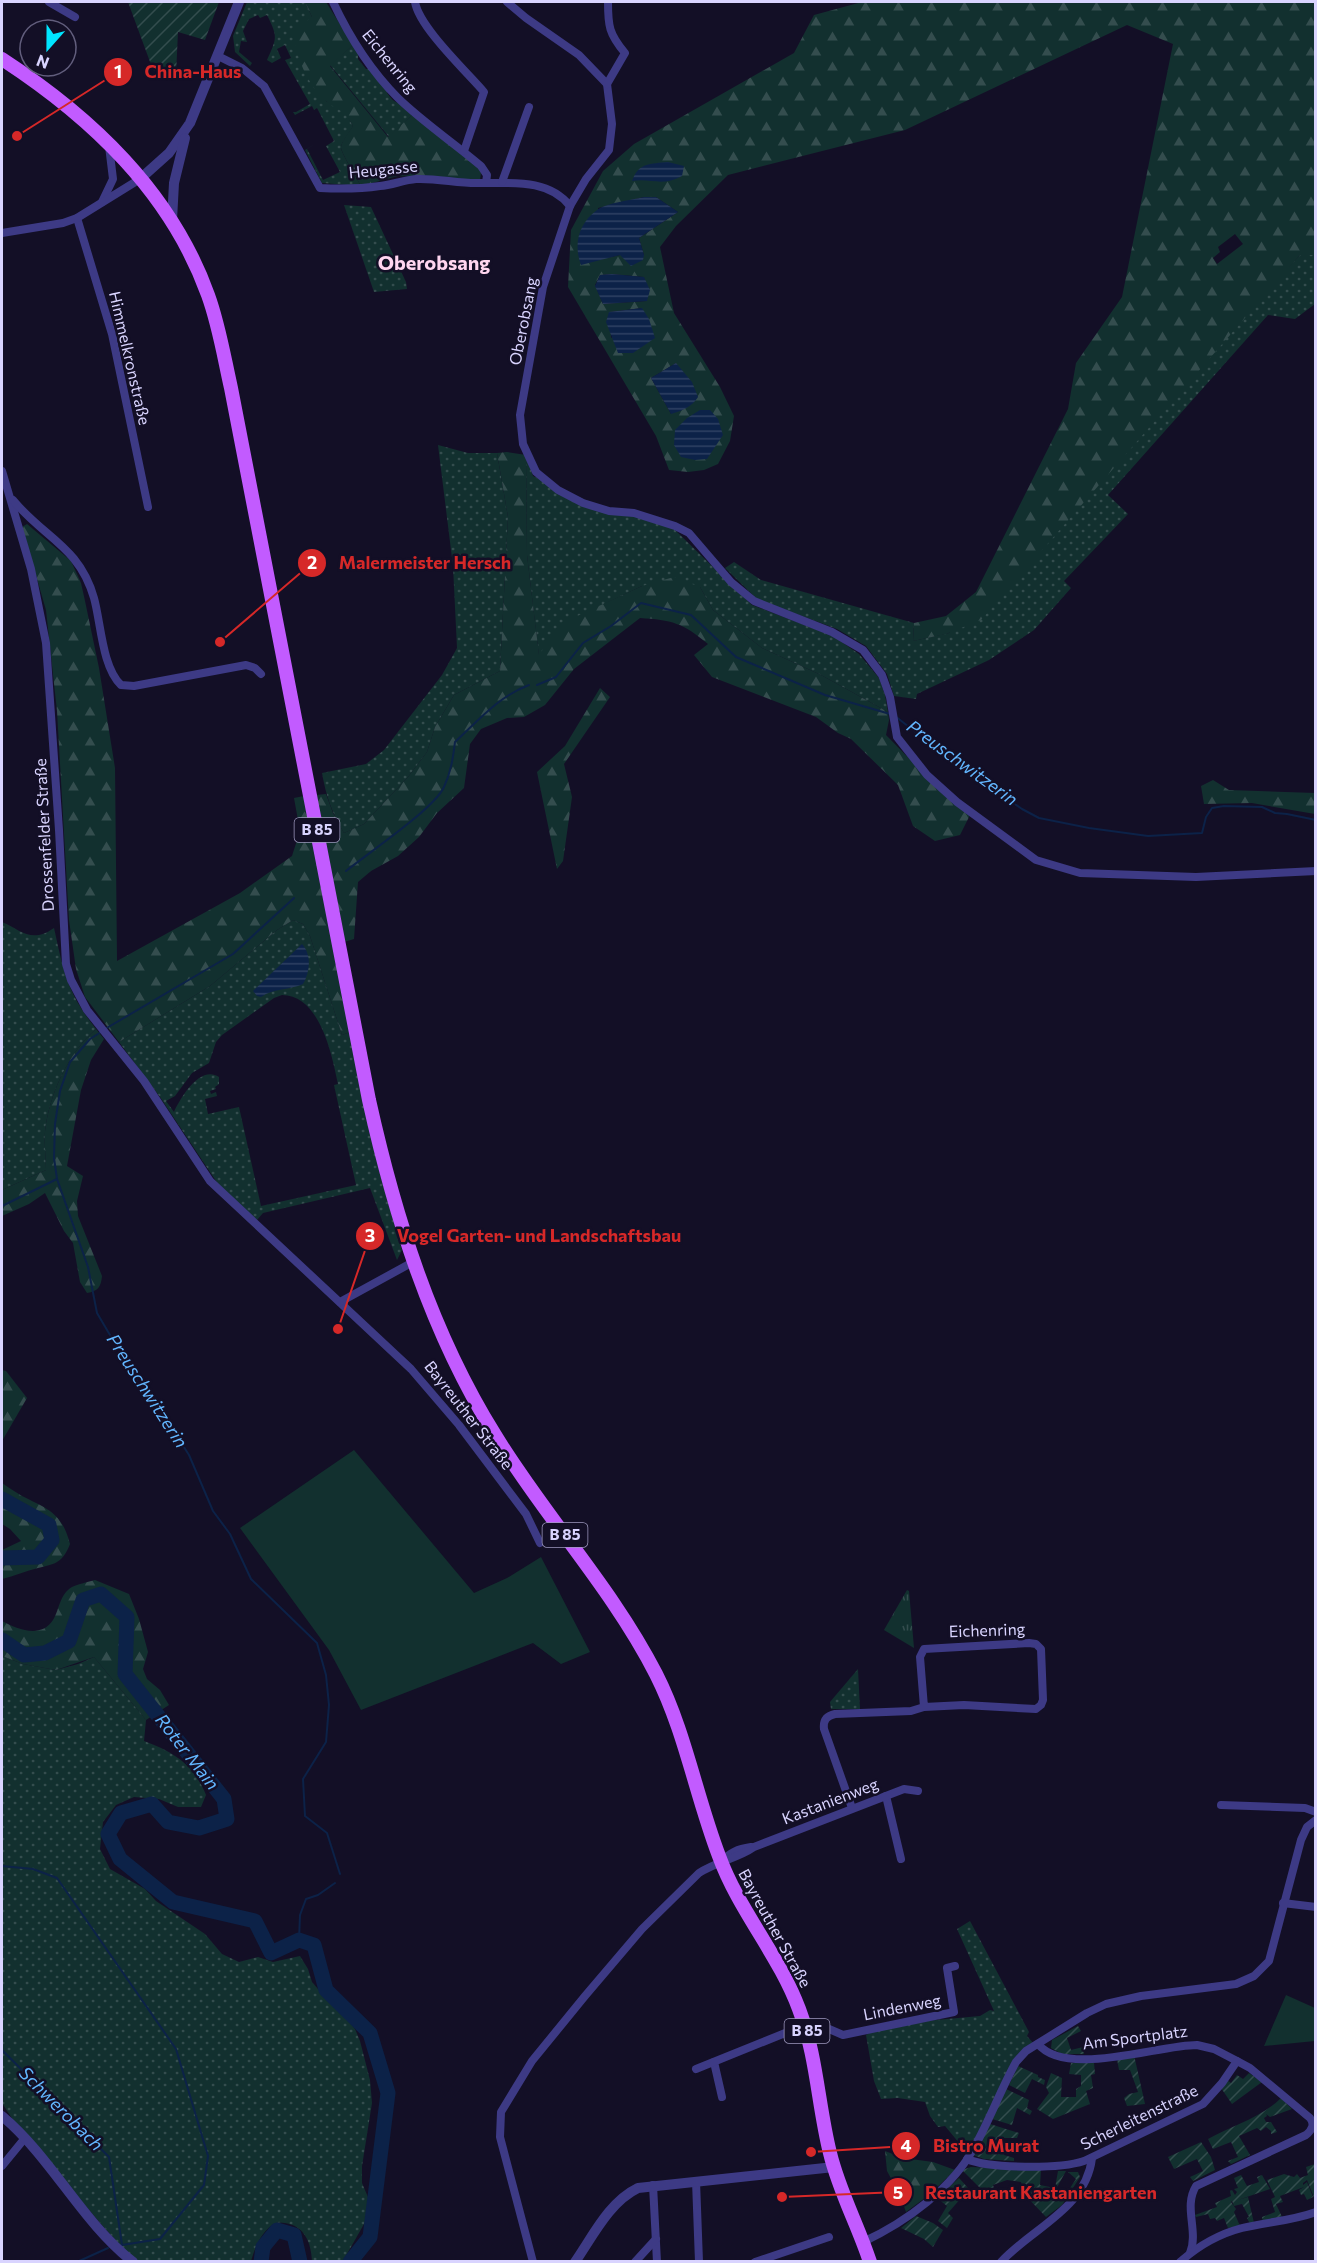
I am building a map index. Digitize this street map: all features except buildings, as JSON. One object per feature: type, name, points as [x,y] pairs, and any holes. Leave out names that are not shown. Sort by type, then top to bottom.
[{"type":"main road","name":"B 85","points":[[2,59],[75,110],[107,142],[161,202],[201,278],[217,326],[231,388],[369,1100],[390,1188],[413,1262]]},
{"type":"main road","name":"Bayreuther Straße","points":[[413,1262],[439,1329],[480,1410],[520,1474],[604,1589],[635,1636],[657,1676],[674,1716],[702,1812],[721,1862],[736,1894],[789,1983],[805,2025],[834,2167],[870,2262]]},
{"type":"street","points":[[49,2],[75,17]]},
{"type":"street","points":[[172,220],[175,175],[190,123],[239,2]]},
{"type":"street","name":"Eichenring","points":[[333,2],[358,48],[397,96],[429,125],[482,166],[487,175],[486,183]]},
{"type":"street","points":[[415,2],[425,25],[484,92],[464,151]]},
{"type":"street","points":[[507,2],[525,18],[579,55],[607,84],[625,53],[611,35],[608,26],[608,2]]},
{"type":"street","name":"Heugasse","points":[[218,56],[242,68],[264,86],[320,188],[363,188],[417,179],[486,183]]},
{"type":"street","name":"Oberobsang","points":[[607,84],[612,124],[609,150],[586,179],[570,206],[543,287],[520,415],[524,444],[536,472],[558,490],[584,503],[609,511],[634,513],[675,525],[689,533],[731,582],[754,601],[832,632],[863,650],[882,675],[892,706],[897,737],[927,775],[957,802],[1036,860],[1080,873],[1196,877],[1316,871]]},
{"type":"street","points":[[502,182],[529,107]]},
{"type":"street","points":[[2,233],[63,223],[100,205],[140,179],[169,153],[190,123]]},
{"type":"street","points":[[100,205],[113,179],[113,167],[107,142]]},
{"type":"street","points":[[486,183],[527,183],[555,193],[570,206]]},
{"type":"street","name":"Himmelkronstraße","points":[[77,218],[112,334],[148,507]]},
{"type":"street","name":"Drossenfelder Straße","points":[[2,471],[31,569],[46,643],[60,830],[66,964],[71,980],[90,1014],[151,1090],[182,1139]]},
{"type":"street","name":"Drossenfelder Straße","points":[[11,498],[26,514],[68,549],[79,563],[94,597],[111,672],[121,684],[134,687],[246,665],[255,668],[261,674]]},
{"type":"street","name":"Bayreuther Straße","points":[[182,1139],[198,1165],[218,1190],[397,1354],[446,1409],[526,1514],[540,1543]]},
{"type":"street","points":[[340,1302],[413,1262]]},
{"type":"street","name":"Eichenring","points":[[852,1808],[824,1729],[825,1720],[835,1714],[911,1711],[924,1707],[970,1705],[1036,1710],[1041,1706],[1042,1700],[1041,1649],[1036,1644],[1029,1643],[924,1649],[920,1657],[924,1707]]},
{"type":"street","name":"Kastanienweg","points":[[533,2262],[500,2137],[501,2112],[532,2061],[642,1929],[699,1873],[721,1862],[728,1854],[739,1849],[754,1847],[904,1789],[918,1791]]},
{"type":"street","points":[[886,1796],[901,1859]]},
{"type":"street","points":[[1221,1805],[1315,1811]]},
{"type":"street","points":[[863,2242],[885,2231],[922,2205],[949,2180],[967,2159],[1016,2062],[1026,2051],[1087,2013],[1106,2004],[1141,1996],[1217,1987],[1248,1980],[1261,1971],[1269,1961],[1303,1834],[1316,1820]]},
{"type":"street","points":[[1283,1903],[1316,1907]]},
{"type":"street","name":"Lindenweg","points":[[805,2025],[815,2023],[843,2035],[954,2012],[947,1968],[955,1966]]},
{"type":"street","points":[[696,2069],[805,2025]]},
{"type":"street","name":"Am Sportplatz","points":[[1038,2044],[1053,2054],[1084,2060],[1197,2045],[1214,2049],[1237,2061]]},
{"type":"street","points":[[1190,2253],[1193,2242],[1190,2202],[1196,2186],[1306,2135],[1314,2128],[1310,2118],[1256,2073],[1237,2061]]},
{"type":"street","name":"Scherleitenstraße","points":[[967,2159],[980,2163],[1062,2167],[1092,2158],[1203,2104],[1222,2083],[1237,2061]]},
{"type":"street","points":[[714,2062],[722,2097]]},
{"type":"street","points":[[2,2116],[25,2138],[110,2241],[133,2262]]},
{"type":"street","points":[[2,2166],[25,2138]]},
{"type":"street","points":[[1001,2262],[1071,2202],[1085,2182],[1092,2158]]},
{"type":"street","points":[[575,2262],[608,2214],[626,2196],[638,2188],[834,2167]]},
{"type":"street","points":[[696,2181],[699,2262]]},
{"type":"street","points":[[653,2185],[657,2262]]},
{"type":"street","points":[[1180,2262],[1190,2253],[1232,2231],[1289,2220],[1316,2212]]},
{"type":"street","points":[[755,2262],[829,2237]]},
{"type":"street","points":[[635,2262],[656,2239]]},
{"type":"green space","points":[[128,2],[219,2],[205,40],[178,32],[176,75],[153,70]]},
{"type":"green space","points":[[247,2],[305,2],[312,17],[326,101],[345,112],[353,126],[341,150],[361,186],[322,183],[305,150],[315,144],[307,149],[323,180],[340,172],[326,146],[334,141],[317,108],[314,110],[312,106],[295,115],[293,112],[310,104],[285,60],[291,58],[285,45],[277,49],[281,58],[272,63],[267,60],[275,38],[267,15],[260,18],[258,15],[249,19],[243,31],[247,42],[241,41],[239,52],[252,63],[250,66],[235,52],[233,36]]},
{"type":"green space","points":[[305,2],[326,2],[353,45],[330,66],[388,137],[412,115],[479,168],[480,180],[398,176],[361,186],[341,150],[344,139],[353,126],[343,112],[318,93],[303,69],[297,50],[292,32],[312,17]]},
{"type":"green space","points":[[862,2],[1315,2],[1315,255],[1300,255],[981,620],[946,634],[913,641],[914,623],[946,616],[976,592],[1068,409],[1076,363],[1122,297],[1173,44],[1127,25],[905,130],[728,175],[676,226],[660,247],[674,313],[720,387],[734,416],[730,441],[718,464],[704,470],[688,472],[669,470],[656,436],[568,287],[571,230],[603,171],[634,144],[794,53],[814,15]],"holes":[[[644,197],[656,197],[678,212],[639,238],[644,255],[620,255],[607,258],[598,208]],[[1235,234],[1243,244],[1217,264],[1213,258],[1220,252],[1218,247]],[[600,275],[644,277],[647,301],[603,304],[595,285]],[[642,308],[611,338],[610,312]],[[676,363],[671,414],[651,378]]]},
{"type":"green space","points":[[353,45],[358,52],[358,59],[366,69],[371,69],[387,88],[387,93],[391,98],[401,103],[412,115],[389,137],[330,65]]},
{"type":"green space","points":[[344,205],[371,207],[406,282],[407,289],[374,292]]},
{"type":"green space","points":[[1300,255],[1315,255],[1315,304],[1295,319],[1268,315],[1108,495],[1128,514],[1064,581],[1071,588],[1034,630],[989,660],[917,694],[916,699],[894,696],[887,674],[866,646],[837,629],[757,599],[725,568],[734,562],[761,580],[914,623],[913,641],[949,633]]},
{"type":"green space","points":[[438,445],[468,453],[497,453],[508,517],[500,671],[454,695],[435,727],[427,752],[408,777],[364,824],[344,833],[330,804],[322,773],[366,764],[384,750],[442,675],[457,648],[453,566]]},
{"type":"green space","points":[[497,453],[526,455],[527,555],[539,655],[560,624],[642,586],[674,577],[700,587],[713,610],[762,648],[821,675],[888,712],[886,735],[940,790],[970,815],[960,835],[935,841],[913,826],[898,785],[851,739],[838,733],[816,717],[712,677],[694,655],[708,644],[677,624],[640,618],[574,669],[545,705],[524,717],[507,718],[481,729],[470,744],[464,788],[437,813],[419,837],[398,856],[371,871],[358,882],[354,939],[344,942],[316,795],[326,794],[344,833],[364,824],[408,777],[427,752],[435,727],[454,695],[500,671],[508,517]]},
{"type":"green space","points":[[526,455],[533,476],[590,502],[674,529],[752,605],[833,636],[859,654],[879,678],[888,712],[821,675],[762,648],[713,610],[700,587],[642,586],[602,605],[539,656],[527,555]]},
{"type":"green space","points":[[27,524],[71,561],[81,583],[99,668],[115,768],[117,961],[240,893],[292,856],[300,831],[294,798],[304,796],[350,1032],[342,1035],[310,936],[303,924],[293,920],[277,930],[210,986],[119,1042],[85,997],[76,969],[69,920],[57,711],[46,610],[22,527]]},
{"type":"green space","points":[[600,688],[610,697],[564,764],[572,797],[563,861],[557,869],[537,772],[565,746]]},
{"type":"green space","points":[[1213,780],[1229,790],[1315,793],[1315,814],[1252,803],[1204,804],[1201,786]]},
{"type":"green space","points":[[293,920],[303,924],[310,936],[342,1035],[350,1032],[380,1174],[402,1250],[397,1260],[370,1188],[263,1213],[257,1220],[218,1184],[160,1097],[119,1042],[210,986],[277,930]],"holes":[[[282,995],[295,998],[306,1005],[315,1016],[328,1043],[338,1084],[334,1085],[356,1185],[261,1206],[239,1107],[208,1114],[205,1099],[217,1096],[216,1092],[211,1094],[210,1091],[216,1089],[219,1077],[212,1074],[198,1079],[186,1091],[174,1112],[166,1101],[175,1096],[192,1073],[209,1063],[216,1042],[222,1035],[274,998]]]},
{"type":"green space","points":[[2,922],[32,935],[46,933],[54,928],[68,981],[86,1016],[96,1029],[69,1062],[56,1089],[45,1132],[46,1170],[2,1190]]},
{"type":"green space","points":[[96,1029],[104,1039],[91,1060],[81,1090],[67,1166],[83,1176],[77,1201],[78,1216],[102,1276],[98,1288],[87,1293],[80,1282],[73,1243],[64,1231],[45,1193],[29,1204],[2,1216],[2,1190],[46,1170],[45,1132],[56,1089],[77,1050]]},
{"type":"green space","points":[[2,1370],[6,1371],[27,1398],[2,1441]]},
{"type":"green space","points":[[354,1450],[474,1593],[507,1578],[541,1557],[590,1652],[561,1664],[533,1643],[361,1710],[329,1650],[240,1528]]},
{"type":"green space","points":[[2,1483],[53,1513],[63,1525],[70,1544],[65,1555],[58,1561],[2,1579],[2,1550],[21,1541],[2,1524]]},
{"type":"green space","points":[[95,1580],[129,1594],[139,1619],[148,1652],[143,1669],[147,1679],[160,1690],[169,1705],[146,1720],[94,1657],[56,1670],[23,1664],[2,1656],[2,1621],[29,1631],[42,1629],[53,1620],[68,1590]]},
{"type":"green space","points":[[907,1590],[909,1591],[914,1648],[884,1630]]},
{"type":"green space","points":[[2,1656],[23,1664],[56,1670],[94,1657],[146,1720],[144,1741],[165,1750],[182,1761],[201,1785],[206,1795],[201,1807],[178,1807],[159,1799],[134,1797],[116,1805],[103,1822],[100,1849],[110,1869],[145,1889],[156,1901],[205,1934],[222,1954],[239,1962],[258,1957],[273,1962],[300,1956],[308,1969],[312,1982],[318,1989],[326,1992],[355,2029],[370,2080],[372,2103],[362,2166],[362,2183],[370,2202],[368,2217],[343,2261],[312,2261],[306,2236],[298,2228],[280,2222],[272,2225],[261,2237],[251,2261],[138,2261],[128,2254],[101,2224],[13,2120],[2,2103]]},
{"type":"green space","points":[[858,1669],[860,1709],[831,1709],[830,1702]]},
{"type":"green space","points":[[970,1921],[1029,2032],[1027,2036],[1034,2044],[1025,2050],[972,2150],[960,2144],[945,2126],[938,2127],[930,2116],[925,2102],[898,2098],[881,2099],[874,2081],[866,2035],[925,2021],[980,2016],[990,2010],[994,2011],[957,1929]]},
{"type":"green space","points":[[1286,1995],[1315,2008],[1315,2041],[1264,2046]]},
{"type":"green space","points":[[1078,2026],[1081,2031],[1067,2038],[1071,2050],[1083,2047],[1084,2054],[1062,2054],[1051,2048],[1052,2040]]},
{"type":"green space","points":[[1134,2055],[1145,2104],[1127,2106],[1124,2098],[1138,2092],[1130,2070],[1119,2070],[1117,2059]]},
{"type":"green space","points":[[1071,2063],[1094,2063],[1095,2074],[1091,2075],[1093,2088],[1086,2091],[1090,2104],[1053,2119],[1037,2109],[1049,2093],[1046,2087],[1051,2073],[1062,2078],[1061,2097],[1076,2097],[1076,2089],[1081,2086],[1081,2075],[1069,2074]]},
{"type":"green space","points":[[1018,2066],[1045,2080],[1044,2085],[1032,2079],[1025,2093],[1009,2085]]},
{"type":"green space","points":[[1249,2073],[1262,2082],[1232,2104],[1221,2088],[1227,2080],[1231,2083],[1237,2075],[1243,2079]]},
{"type":"green space","points":[[1006,2089],[1029,2100],[1027,2108],[1032,2111],[1030,2115],[1017,2108],[1012,2125],[992,2119]]},
{"type":"green space","points":[[1281,2098],[1292,2109],[1270,2117],[1266,2114],[1264,2118],[1266,2122],[1271,2122],[1277,2132],[1271,2134],[1266,2127],[1261,2131],[1257,2128],[1239,2136],[1250,2155],[1231,2164],[1228,2161],[1238,2157],[1231,2142],[1213,2149],[1208,2139],[1256,2116]]},
{"type":"green space","points":[[990,2124],[1019,2133],[1017,2138],[1004,2138],[1004,2155],[1014,2158],[1014,2161],[984,2159],[973,2155]]},
{"type":"green space","points":[[1201,2142],[1211,2157],[1215,2170],[1193,2181],[1190,2177],[1203,2171],[1197,2159],[1174,2169],[1168,2157]]},
{"type":"green space","points":[[885,2151],[903,2158],[933,2162],[955,2170],[929,2195],[906,2212],[887,2171]]},
{"type":"green space","points":[[1315,2164],[1315,2200],[1307,2180],[1303,2185],[1307,2182],[1313,2197],[1307,2200],[1304,2194],[1301,2195],[1299,2190],[1304,2187],[1280,2196],[1283,2202],[1276,2204],[1283,2219],[1263,2222],[1262,2217],[1275,2212],[1271,2199],[1275,2197],[1267,2180],[1284,2174],[1294,2177],[1297,2174],[1300,2178],[1308,2175],[1306,2167]]},
{"type":"green space","points":[[971,2167],[1041,2170],[1040,2185],[1055,2188],[1058,2171],[1066,2171],[1055,2191],[1064,2197],[1076,2179],[1068,2172],[1078,2172],[1080,2177],[1062,2205],[1046,2217],[1024,2194],[1021,2182],[1007,2180],[993,2185],[995,2191],[984,2192],[962,2170]]},
{"type":"green space","points":[[1241,2175],[1247,2186],[1259,2182],[1257,2177],[1262,2175],[1270,2189],[1238,2200],[1248,2197],[1254,2223],[1250,2224],[1242,2204],[1234,2206],[1232,2201],[1240,2226],[1228,2228],[1224,2218],[1217,2221],[1215,2218],[1210,2219],[1208,2214],[1196,2217],[1195,2215],[1217,2207],[1215,2203],[1231,2196],[1230,2191],[1232,2190],[1235,2195],[1237,2192],[1234,2189],[1238,2188],[1234,2178]]},
{"type":"green space","points":[[959,2178],[969,2189],[948,2213],[953,2218],[947,2228],[938,2221],[947,2206],[937,2198]]},
{"type":"green space","points":[[916,2216],[943,2230],[933,2247],[924,2239],[901,2228]]},
{"type":"water","points":[[668,162],[684,166],[682,176],[663,182],[632,181],[642,167]]},
{"type":"water","points":[[644,197],[656,197],[678,212],[639,238],[644,255],[643,260],[631,266],[620,255],[581,265],[578,249],[579,234],[591,215],[606,205]]},
{"type":"water","points":[[600,275],[644,277],[650,290],[647,301],[603,304],[595,286]]},
{"type":"water","points":[[642,308],[649,319],[655,338],[633,353],[618,353],[606,322],[609,312]]},
{"type":"water","points":[[676,363],[692,382],[698,397],[689,406],[671,414],[651,378]]},
{"type":"water","points":[[700,410],[710,410],[718,419],[723,435],[707,459],[695,460],[681,457],[674,445],[675,430],[687,418]]},
{"type":"water","points":[[302,944],[309,964],[303,984],[271,992],[261,997],[257,996],[253,991]]},
{"type":"waterway","name":"Preuschwitzerin","points":[[537,685],[556,677],[583,643],[611,626],[641,603],[691,615],[736,657],[825,695],[890,714]]},
{"type":"waterway","name":"Preuschwitzerin","points":[[346,871],[428,807],[444,787],[455,742],[498,702],[529,685]]},
{"type":"waterway","name":"Preuschwitzerin","points":[[895,716],[937,749],[1022,809],[1039,818],[1148,836],[1202,833],[1206,817],[1212,808],[1224,806],[1262,807],[1275,813],[1316,820]]},
{"type":"waterway","name":"Preuschwitzerin","points":[[105,1029],[233,954],[294,898]]},
{"type":"waterway","name":"Preuschwitzerin","points":[[101,1032],[90,1039],[70,1062],[60,1091],[55,1124],[54,1158],[57,1179],[88,1267],[97,1313],[143,1391],[159,1408],[189,1455],[213,1511],[230,1534],[251,1579],[317,1643],[326,1675],[329,1705],[326,1742],[303,1779],[305,1816],[327,1833],[340,1874]]},
{"type":"waterway","points":[[2,1206],[57,1179]]},
{"type":"waterway","name":"Roter Main","points":[[2,1499],[49,1525],[52,1540],[38,1557],[2,1558]]},
{"type":"waterway","name":"Roter Main","points":[[2,1640],[24,1655],[45,1653],[69,1641],[83,1600],[101,1594],[127,1617],[125,1674],[224,1799],[227,1819],[199,1828],[168,1822],[152,1804],[121,1813],[108,1834],[120,1859],[173,1902],[255,1921],[271,1953],[299,1940],[314,1945],[326,1990],[370,2033],[388,2093],[370,2237],[350,2262]]},
{"type":"waterway","name":"Schwerobach","points":[[2,1866],[33,1869],[57,1878],[176,2049],[208,2156],[204,2185],[160,2239],[122,2245],[109,2157],[2,2050]]},
{"type":"waterway","name":"Preuschwitzerin","points":[[299,1940],[300,1915],[306,1899],[318,1895],[335,1883]]},
{"type":"waterway","name":"Roter Main","points":[[261,2262],[263,2247],[277,2230],[294,2235],[300,2262]]},
{"type":"waterway","points":[[77,2262],[108,2248]]},
{"type":"place","name":"China-Haus","points":[[17,136]]},
{"type":"place","name":"Malermeister Hersch","points":[[220,642]]},
{"type":"place","name":"Vogel Garten- und Landschaftsbau","points":[[338,1329]]},
{"type":"place","name":"Bistro Murat","points":[[811,2152]]},
{"type":"place","name":"Restaurant Kastaniengarten","points":[[782,2197]]},
{"type":"district","name":"Oberobsang","points":[[434,263]]}]
